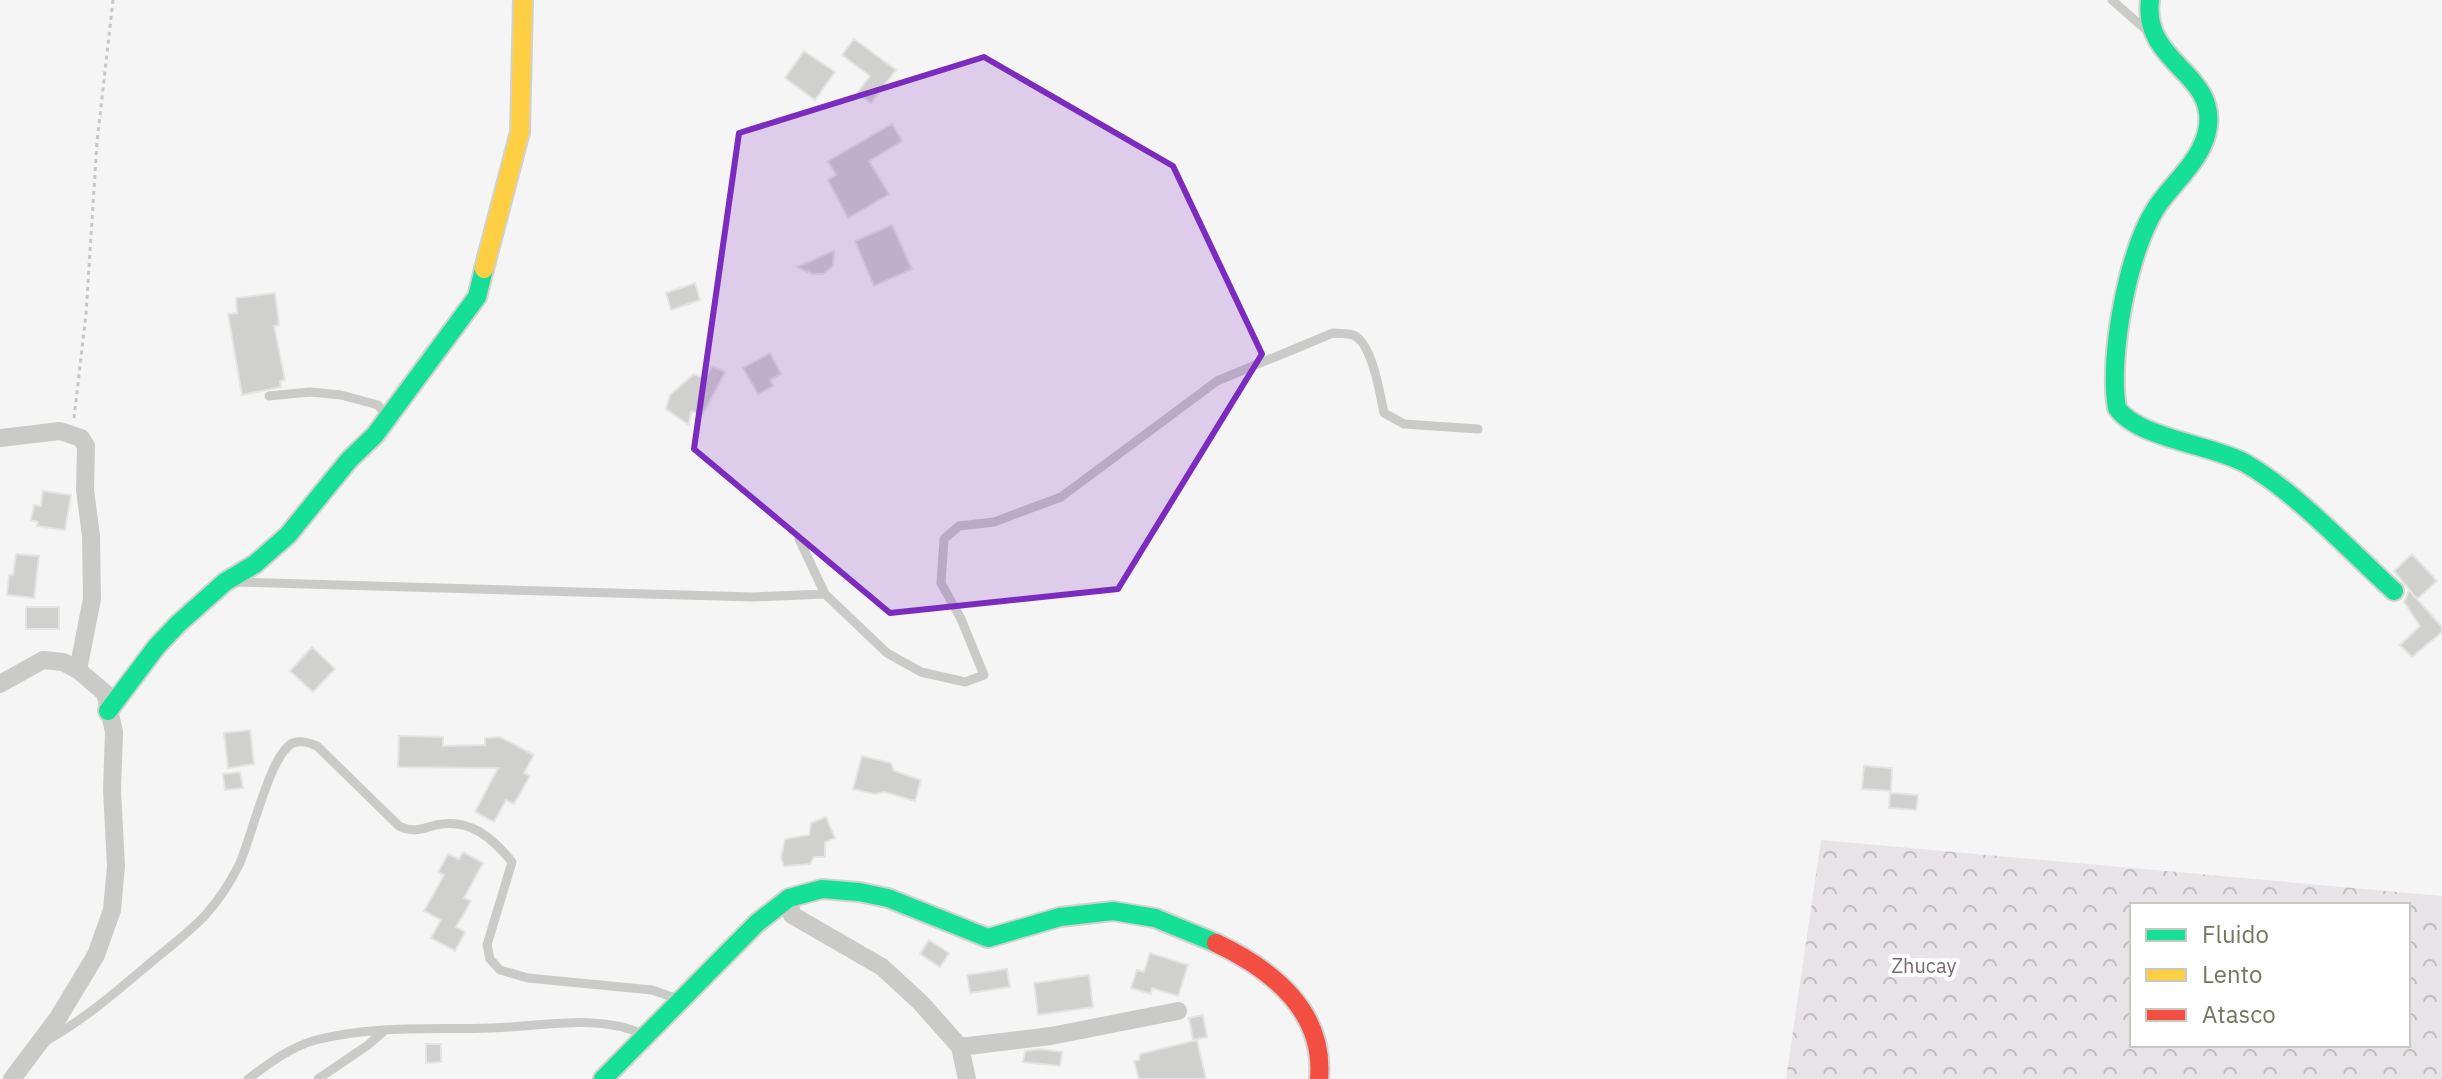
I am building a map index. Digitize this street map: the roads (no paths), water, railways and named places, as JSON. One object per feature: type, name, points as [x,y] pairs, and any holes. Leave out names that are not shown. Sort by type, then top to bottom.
[{"type":"street","points":[[108,711],[157,646],[225,582],[255,564],[288,535],[349,460],[375,435],[477,297],[520,132],[523,0]]},
{"type":"street","points":[[2150,0],[2148,19],[2154,37],[2200,91],[2209,107],[2207,131],[2199,151],[2153,213],[2133,260],[2120,337],[2116,405],[2122,416],[2135,424],[2244,462],[2288,494],[2394,591]]},
{"type":"street","points":[[0,438],[60,431],[81,438],[86,446],[85,490],[91,536],[92,599],[78,670]]},
{"type":"street","points":[[0,684],[43,660],[63,662],[78,670],[105,693],[114,732],[112,790],[116,866],[112,910],[96,955],[58,1018],[12,1079]]},
{"type":"street","points":[[603,1079],[757,923],[789,898],[822,889],[888,898],[988,938],[1005,936],[1027,925],[1066,915],[1116,911],[1166,922],[1243,955],[1275,975],[1298,1001],[1310,1025],[1321,1065],[1319,1079]]},
{"type":"street","points":[[789,898],[792,915],[882,967],[921,1003],[960,1047],[967,1079]]},
{"type":"street","points":[[960,1047],[1051,1036],[1178,1011]]},
{"type":"lane","points":[[2112,0],[2154,37]]},
{"type":"lane","points":[[799,539],[825,594],[887,653],[921,672],[965,682],[984,675],[961,619],[941,583],[944,539],[959,526],[994,522],[1061,497],[1217,381],[1333,333],[1351,334],[1363,341],[1378,383],[1384,413],[1404,424],[1478,429]]},
{"type":"lane","points":[[269,396],[310,392],[341,395],[378,405],[388,418]]},
{"type":"lane","points":[[225,582],[753,597],[825,594]]},
{"type":"lane","points":[[37,1047],[103,1005],[196,928],[221,897],[240,862],[271,774],[281,754],[292,743],[306,742],[317,746],[399,826],[413,831],[458,823],[474,828],[499,846],[512,862],[487,945],[490,959],[500,970],[555,982],[652,990],[682,1000]]},
{"type":"lane","points":[[248,1079],[275,1059],[312,1040],[355,1031],[582,1023],[629,1027],[646,1035]]},
{"type":"lane","points":[[318,1079],[384,1031]]},
{"type":"park label","name":"Zhucay","points":[[1924,965]]}]
